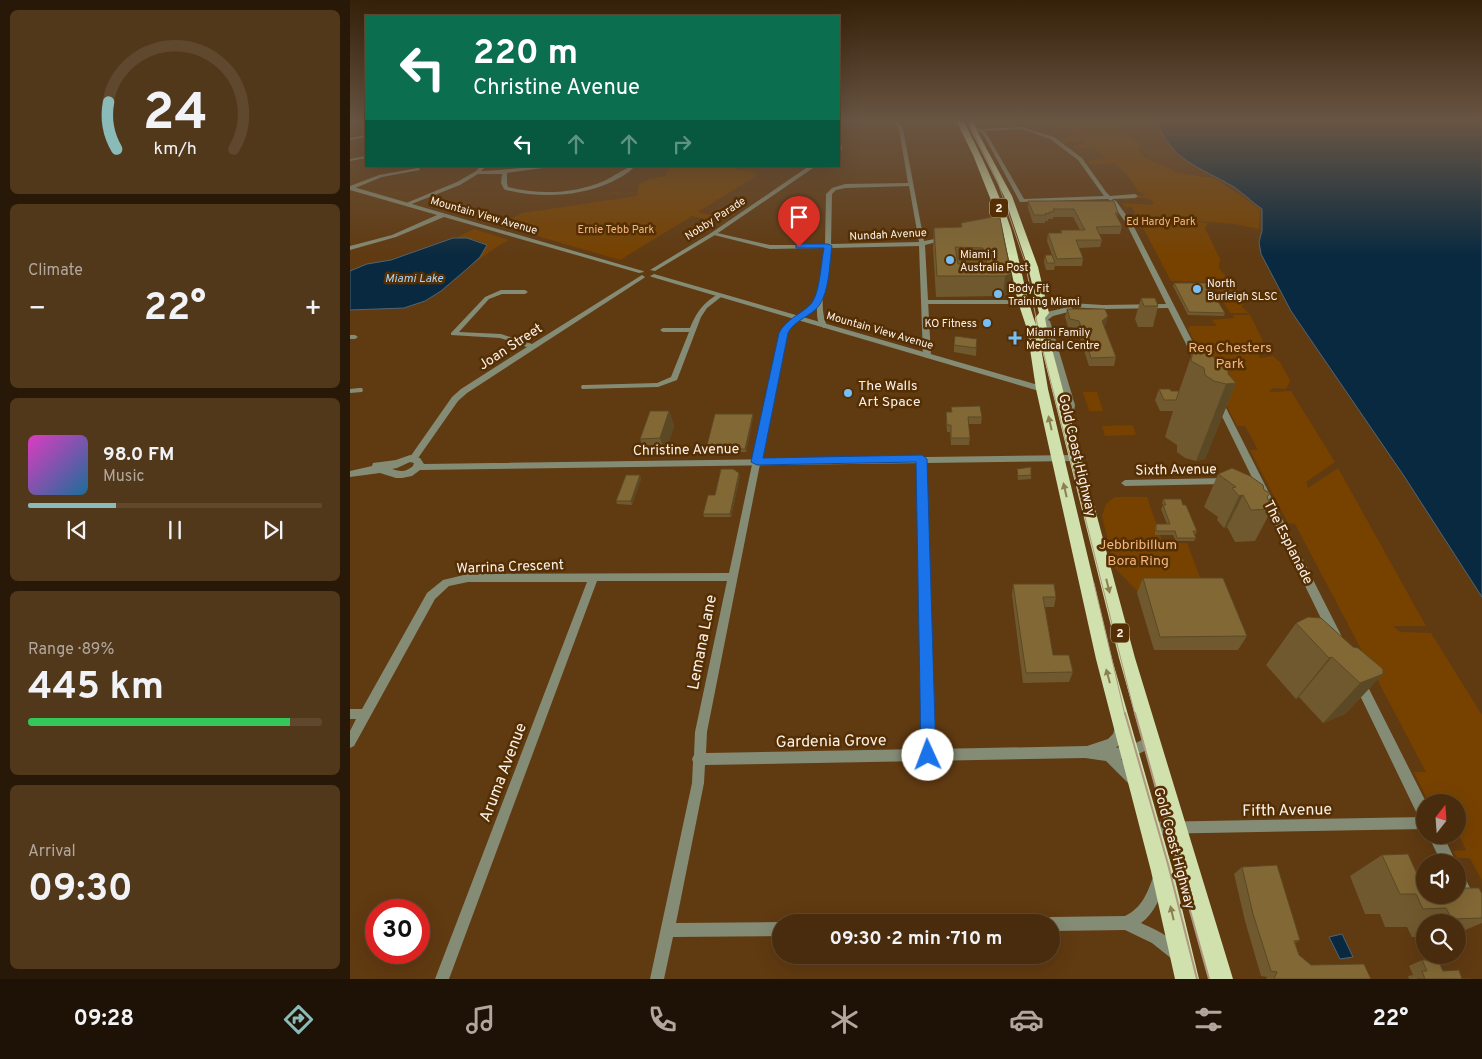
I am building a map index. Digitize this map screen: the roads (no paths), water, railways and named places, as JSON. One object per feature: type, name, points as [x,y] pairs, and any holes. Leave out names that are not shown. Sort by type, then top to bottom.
[{"type":"highway","name":"Gold Coast Highway","points":[[981,166],[1032,329],[1042,389],[1104,659],[1162,871],[1185,970]]},
{"type":"highway","name":"Gold Coast Highway","points":[[994,166],[1014,213],[1033,267],[1065,420],[1123,644],[1221,979]]},
{"type":"street","points":[[908,166],[922,244],[927,356]]},
{"type":"street","points":[[1003,166],[1022,201],[1076,199],[1115,201]]},
{"type":"street","points":[[1084,166],[1102,189],[1115,201],[1125,216],[1205,375]]},
{"type":"street","points":[[478,173],[483,167]]},
{"type":"street","points":[[406,204],[478,173],[548,167]]},
{"type":"street","points":[[505,172],[504,183],[506,188],[526,193],[542,194],[594,187],[628,171],[632,167]]},
{"type":"street","name":"Nobby Parade","points":[[653,273],[810,168]]},
{"type":"street","points":[[350,188],[381,176],[418,169]]},
{"type":"street","points":[[824,326],[819,318],[821,305],[819,299],[828,246],[831,192],[845,186],[912,184]]},
{"type":"street","name":"Mountain View Avenue","points":[[350,188],[642,275]]},
{"type":"street","points":[[1014,213],[1024,205],[1115,201],[1135,196]]},
{"type":"street","points":[[350,248],[394,236],[443,215]]},
{"type":"street","name":"Nundah Avenue","points":[[713,234],[764,247],[922,244],[950,239]]},
{"type":"street","points":[[642,275],[653,273]]},
{"type":"street","name":"Mountain View Avenue","points":[[653,273],[719,296],[1042,389]]},
{"type":"street","name":"Joan Street","points":[[416,463],[455,399],[464,391],[642,275]]},
{"type":"street","points":[[525,292],[501,292],[487,298],[453,334],[501,336],[533,347]]},
{"type":"street","points":[[584,387],[658,386],[669,382],[677,375],[692,330],[701,312],[719,296]]},
{"type":"street","name":"Lemana Lane","points":[[657,979],[698,783],[701,732],[783,333],[787,326],[813,308],[819,299]]},
{"type":"street","points":[[925,302],[1023,302],[1069,309]]},
{"type":"street","points":[[1042,305],[1085,307],[1171,306]]},
{"type":"street","points":[[1044,322],[1056,312],[1085,307]]},
{"type":"street","points":[[663,330],[692,330]]},
{"type":"street","points":[[350,391],[359,390]]},
{"type":"street","name":"The Esplanade","points":[[1213,391],[1253,481],[1340,645]]},
{"type":"street","name":"Christine Avenue","points":[[416,463],[757,462],[1075,458]]},
{"type":"street","points":[[922,459],[928,755]]},
{"type":"street","points":[[392,472],[398,463]]},
{"type":"street","points":[[350,468],[416,463],[412,472],[404,475],[374,470],[350,474]]},
{"type":"street","name":"Sixth Avenue","points":[[1125,483],[1231,481]]},
{"type":"street","name":"Aruma Avenue","points":[[442,979],[594,577]]},
{"type":"street","name":"Warrina Crescent","points":[[350,742],[431,596],[446,583],[468,578],[732,577]]},
{"type":"street","points":[[1354,671],[1416,797]]},
{"type":"street","points":[[350,714],[366,714]]},
{"type":"street","name":"Gardenia Grove","points":[[1085,752],[1112,744],[1119,737],[1121,723]]},
{"type":"street","name":"Gardenia Grove","points":[[698,759],[1085,752],[1110,755],[1129,752],[1151,742]]},
{"type":"street","points":[[1110,755],[1129,774],[1140,792]]},
{"type":"street","name":"Fifth Avenue","points":[[1150,828],[1416,823]]},
{"type":"street","points":[[1060,924],[1126,923],[1138,918],[1147,910],[1154,896],[1162,871]]},
{"type":"street","points":[[1466,896],[1474,912]]},
{"type":"street","points":[[1126,923],[1156,938],[1185,970]]},
{"type":"street","points":[[667,930],[772,929]]},
{"type":"water","points":[[1195,166],[1482,166],[1482,597],[1404,476],[1291,311],[1261,254],[1259,242],[1262,231],[1262,209],[1234,187]]},
{"type":"water","name":"Miami Lake","points":[[453,238],[467,238],[487,245],[480,257],[441,291],[425,301],[404,308],[350,310],[350,271],[367,264],[391,260]]},
{"type":"water","points":[[1342,934],[1353,957],[1340,959],[1329,937]]},
{"type":"tram line","points":[[989,166],[998,183],[1025,262],[1041,343],[1135,715]]},
{"type":"tram line","points":[[1094,583],[1125,715]]},
{"type":"tram line","points":[[1125,713],[1168,864],[1197,979]]},
{"type":"tram line","points":[[1135,713],[1209,979]]},
{"type":"place","name":"Miami 1 Australia Post","points":[[950,260]]},
{"type":"place","name":"North Burleigh SLSC","points":[[1197,289]]},
{"type":"place","name":"Body Fit Training Miami","points":[[998,294]]},
{"type":"place","name":"KO Fitness","points":[[987,323]]},
{"type":"place","name":"Miami Family Medical Centre","points":[[1015,338]]},
{"type":"place","name":"The Walls Art Space","points":[[848,393]]},
{"type":"park label","name":"Ed Hardy Park","points":[[1161,221]]},
{"type":"park label","name":"Ernie Tebb Park","points":[[616,229]]},
{"type":"park label","name":"Reg Chesters Park","points":[[1230,356]]},
{"type":"park label","name":"Jebbribillum Bora Ring","points":[[1138,552]]}]
